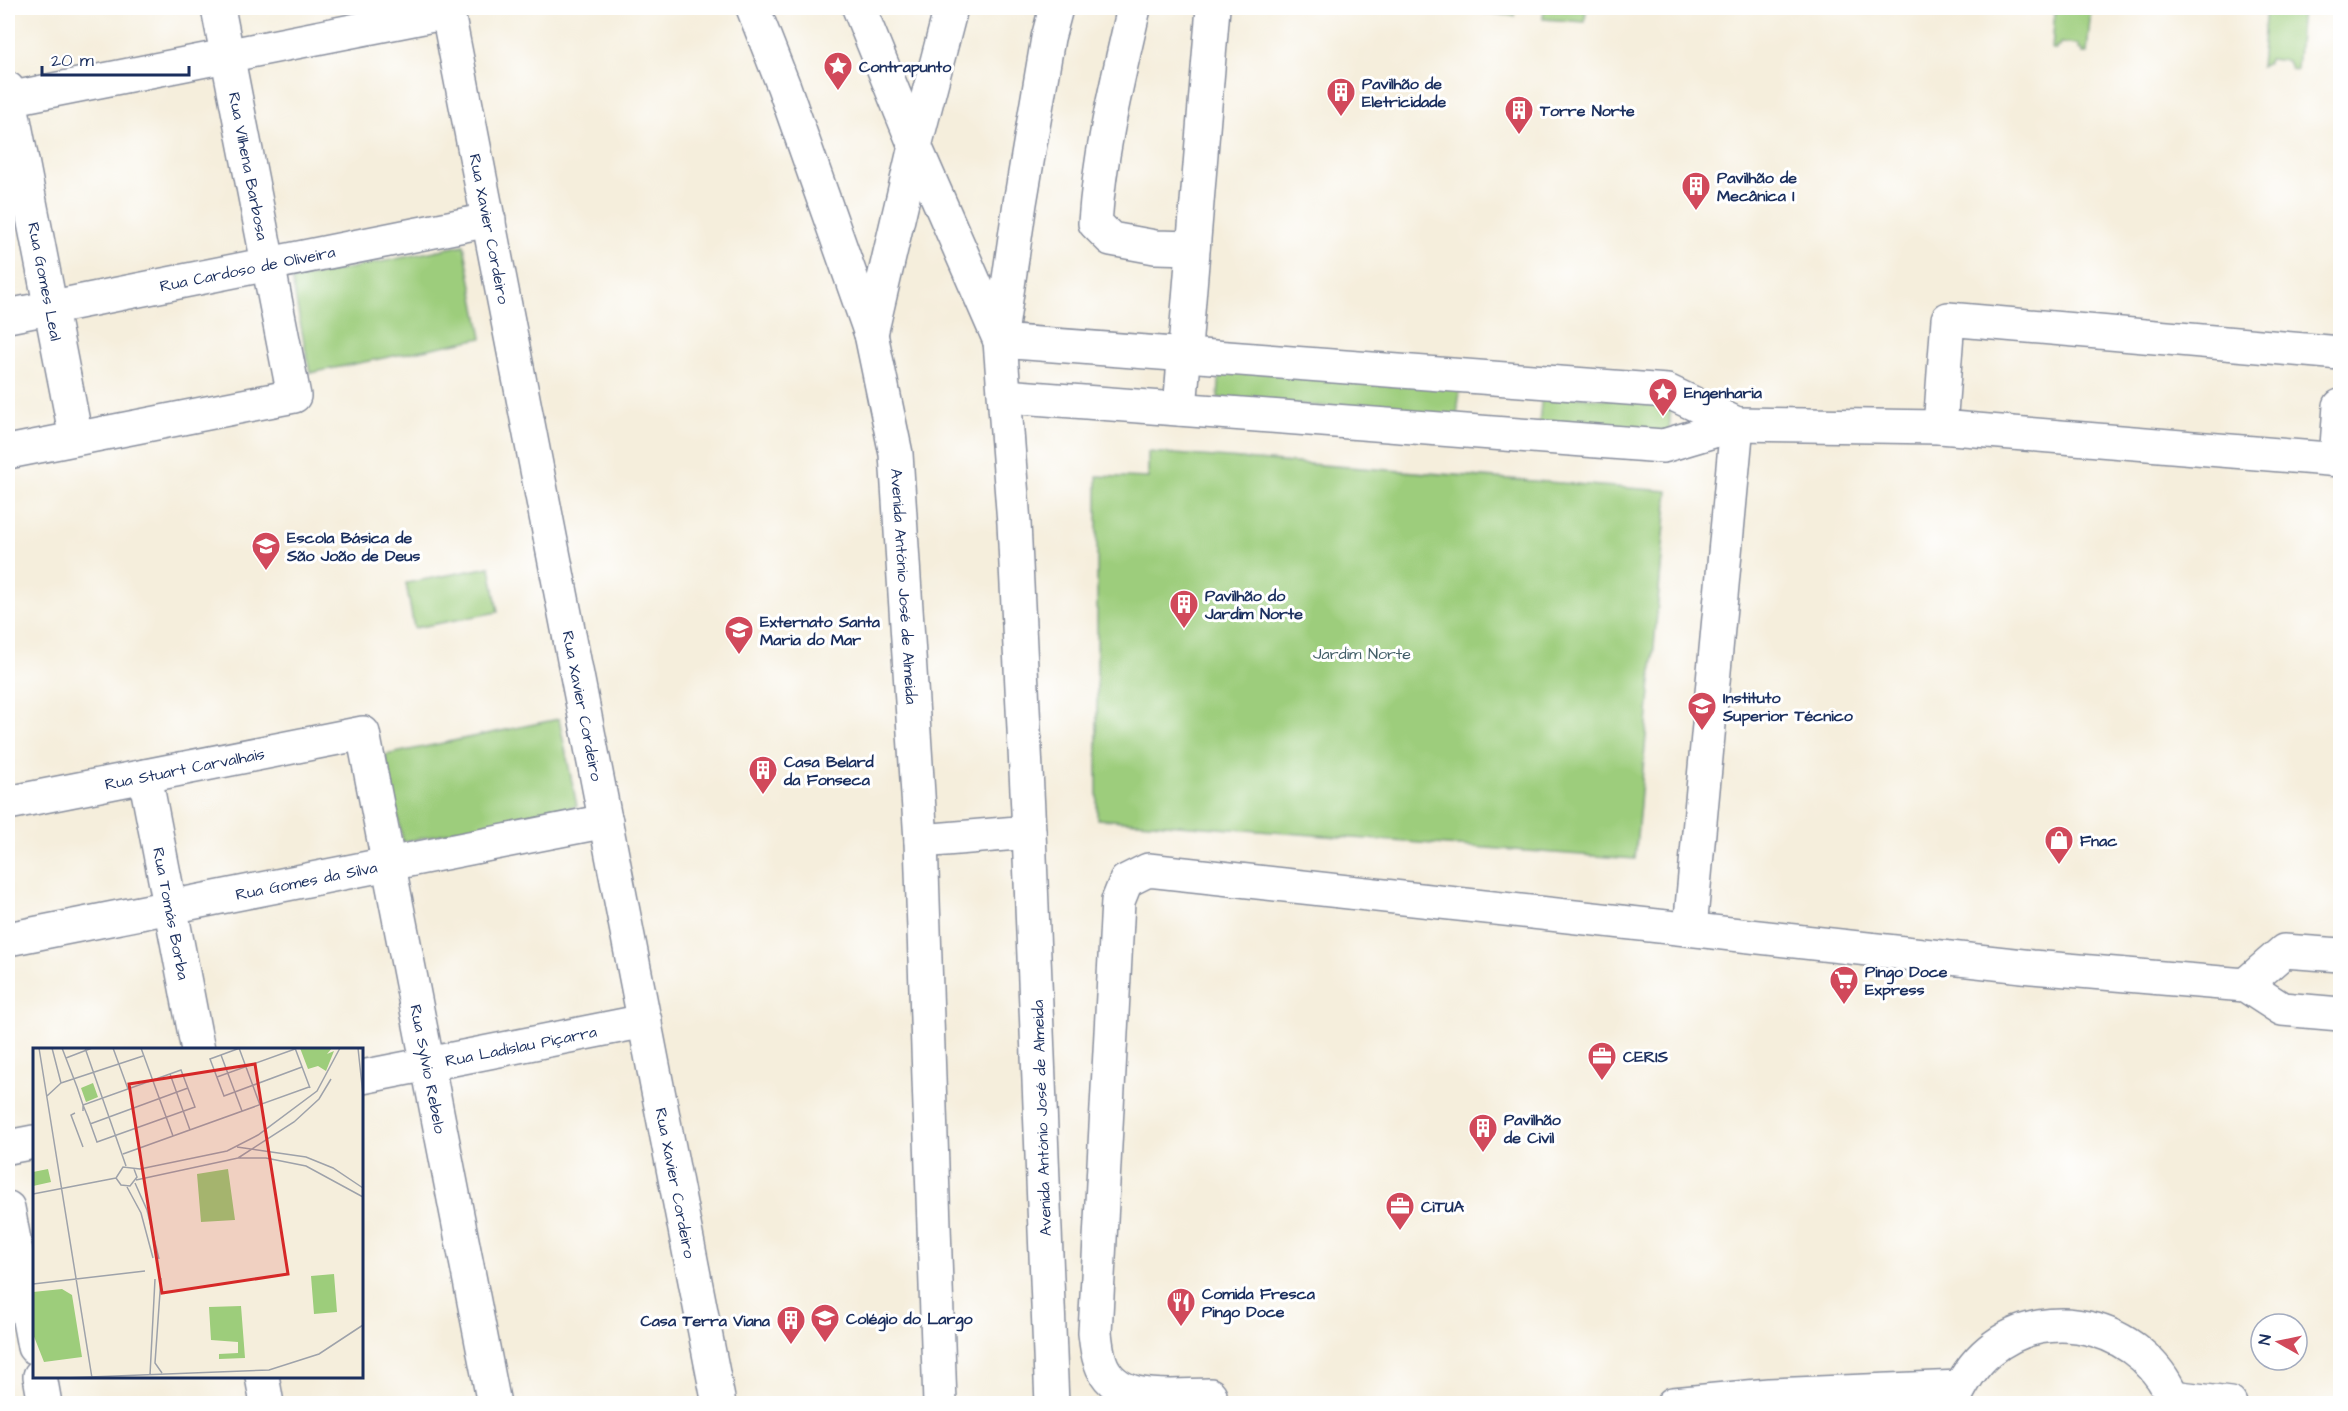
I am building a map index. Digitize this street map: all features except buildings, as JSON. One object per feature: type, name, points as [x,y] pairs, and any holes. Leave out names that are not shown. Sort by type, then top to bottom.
[{"type":"street","name":"Rua Vilhena Barbosa","points":[[76,438],[294,396],[218,8]]},
{"type":"street","name":"Avenida António José de Almeida","points":[[753,8],[784,87],[871,334],[896,454],[921,841],[940,1404]]},
{"type":"street","points":[[859,8],[915,146],[1000,341]]},
{"type":"street","points":[[871,334],[915,146],[951,8]]},
{"type":"street","points":[[1000,341],[1020,203],[1048,38],[1056,8]]},
{"type":"street","points":[[1134,8],[1111,108],[1098,183],[1095,224],[1111,239],[1155,247],[1194,248]]},
{"type":"street","points":[[1180,409],[1213,8]]},
{"type":"street","points":[[8,96],[228,56],[448,10]]},
{"type":"street","name":"Rua Xavier Cordeiro","points":[[448,10],[719,1404]]},
{"type":"street","name":"Rua Gomes Leal","points":[[8,96],[76,438]]},
{"type":"street","name":"Rua Cardoso de Oliveira","points":[[8,316],[489,220]]},
{"type":"street","points":[[1940,427],[1948,319],[2340,353]]},
{"type":"street","points":[[1000,341],[1667,391],[1737,424]]},
{"type":"street","name":"Avenida António José de Almeida","points":[[1000,341],[1006,396],[1029,832],[1052,1404]]},
{"type":"street","points":[[1006,396],[1663,446],[1737,424],[1940,427],[2338,460],[2340,406]]},
{"type":"street","points":[[1690,929],[1737,424]]},
{"type":"street","points":[[8,452],[76,438]]},
{"type":"street","name":"Rua Stuart Carvalhais","points":[[8,803],[363,733]]},
{"type":"street","name":"Rua Sylvio Rebelo","points":[[363,733],[494,1404]]},
{"type":"street","name":"Rua Tomás Borba","points":[[145,776],[198,1048]]},
{"type":"street","name":"Rua Gomes da Silva","points":[[8,939],[606,821]]},
{"type":"street","points":[[921,841],[1029,832]]},
{"type":"street","points":[[1210,1395],[1143,1395],[1116,1385],[1100,1362],[1095,1333],[1118,901],[1126,881],[1149,870],[2054,969],[2245,985],[2282,1009],[2340,1014]]},
{"type":"street","points":[[2245,985],[2284,951],[2340,955]]},
{"type":"street","name":"Rua Ladislau Piçarra","points":[[363,1077],[645,1021]]},
{"type":"street","points":[[8,1147],[33,1142]]},
{"type":"street","points":[[8,1208],[33,1342]]},
{"type":"street","points":[[1673,1404],[1769,1395],[1956,1395],[1977,1363],[2003,1341],[2034,1328],[2067,1324],[2101,1330],[2130,1345],[2155,1368],[2174,1400],[2230,1404]]},
{"type":"street","points":[[40,1378],[45,1404]]},
{"type":"street","points":[[262,1378],[267,1404]]},
{"type":"green space","points":[[1472,8],[1515,8],[1514,16],[1472,11]]},
{"type":"green space","points":[[1544,8],[1586,8],[1585,22],[1543,19]]},
{"type":"green space","points":[[2055,8],[2091,8],[2087,53],[2082,53],[2082,50],[2078,49],[2079,45],[2060,43],[2056,50],[2052,50]]},
{"type":"green space","points":[[2266,8],[2302,8],[2297,70],[2291,69],[2288,61],[2269,59],[2268,63],[2261,67]]},
{"type":"green space","points":[[464,245],[482,338],[310,373],[292,280]]},
{"type":"green space","points":[[1220,369],[1460,388],[1457,417],[1218,398]]},
{"type":"green space","points":[[1542,394],[1671,404],[1669,434],[1539,423]]},
{"type":"green space","name":"Jardim Norte","points":[[1148,452],[1668,491],[1635,859],[1097,819],[1097,476],[1148,478]]},
{"type":"green space","points":[[490,567],[498,612],[414,628],[406,583]]},
{"type":"green space","points":[[559,719],[577,806],[403,842],[385,755]]},
{"type":"place","name":"Contrapunto","points":[[838,92]]},
{"type":"place","name":"Pavilhão de Eletricidade","points":[[1341,118]]},
{"type":"place","name":"Torre Norte","points":[[1519,136]]},
{"type":"place","name":"Pavilhão de Mecânica I","points":[[1696,212]]},
{"type":"place","name":"Engenharia","points":[[1663,418]]},
{"type":"place","name":"Escola Básica de São João de Deus","points":[[266,572]]},
{"type":"place","name":"Pavilhão do Jardim Norte","points":[[1184,630]]},
{"type":"place","name":"Externato Santa Maria do Mar","points":[[739,656]]},
{"type":"place","name":"Instituto Superior Técnico","points":[[1702,732]]},
{"type":"place","name":"Casa Belard da Fonseca","points":[[763,796]]},
{"type":"place","name":"Fnac","points":[[2059,866]]},
{"type":"place","name":"Pingo Doce Express","points":[[1844,1006]]},
{"type":"place","name":"CERIS","points":[[1602,1082]]},
{"type":"place","name":"Pavilhão de Civil","points":[[1483,1154]]},
{"type":"place","name":"CiTUA","points":[[1400,1232]]},
{"type":"place","name":"Comida Fresca Pingo Doce","points":[[1181,1328]]},
{"type":"place","name":"Colégio do Largo","points":[[825,1344]]},
{"type":"place","name":"Casa Terra Viana","points":[[791,1346]]}]
